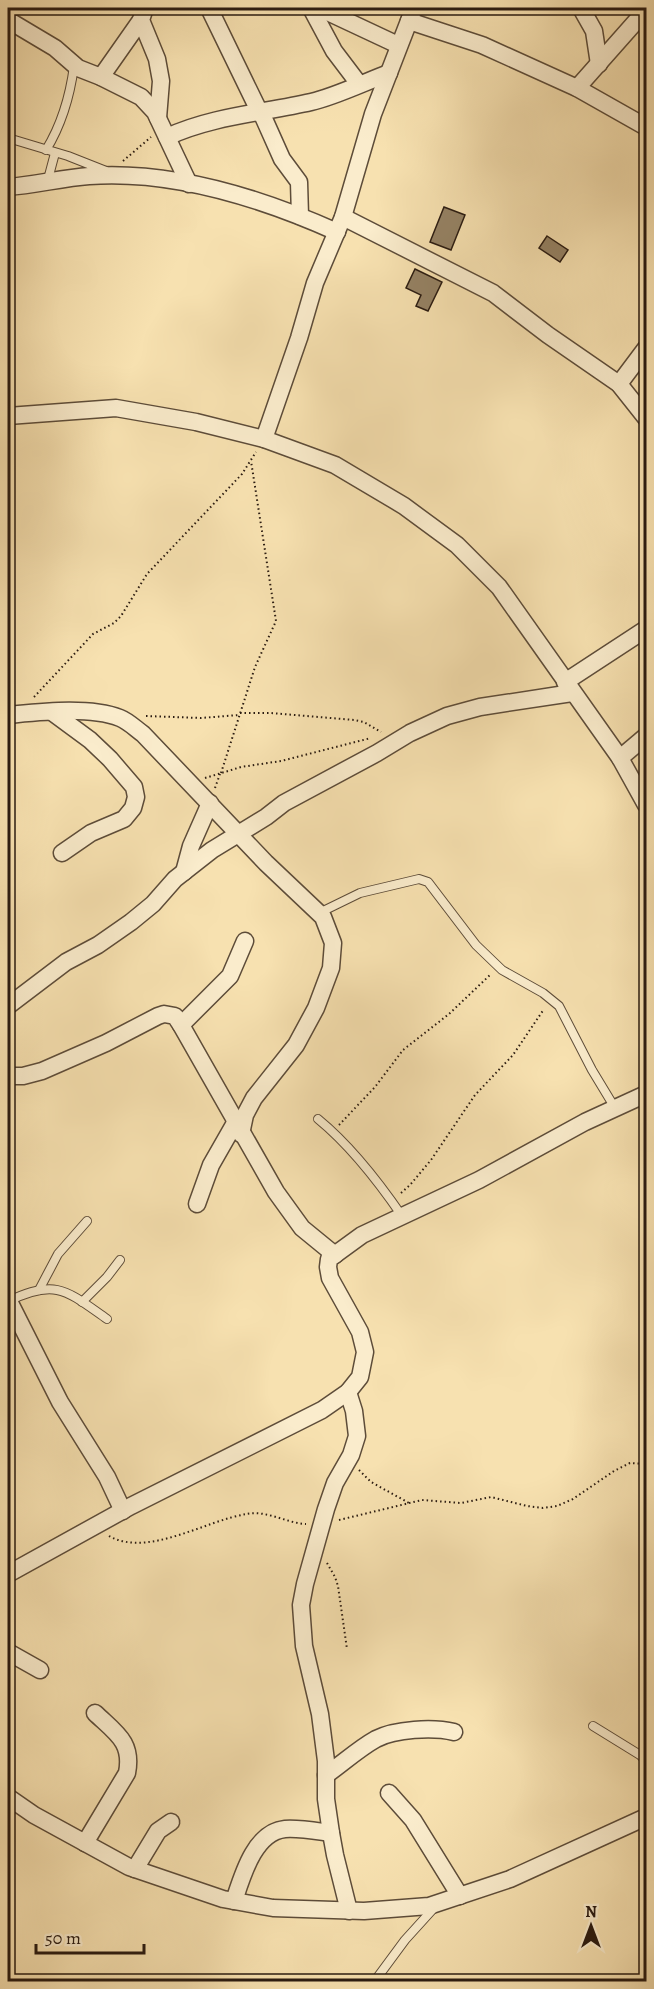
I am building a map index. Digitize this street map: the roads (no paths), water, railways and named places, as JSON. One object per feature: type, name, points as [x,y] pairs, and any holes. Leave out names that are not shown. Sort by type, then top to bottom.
[{"type":"street","points":[[209,8],[282,159],[299,182],[300,216]]},
{"type":"street","points":[[311,8],[334,51],[359,84]]},
{"type":"street","points":[[319,8],[398,45]]},
{"type":"street","points":[[581,8],[594,32],[599,64]]},
{"type":"street","points":[[577,88],[646,10]]},
{"type":"street","points":[[143,14],[157,59],[161,81],[162,128]]},
{"type":"street","points":[[101,77],[143,14]]},
{"type":"street","points":[[262,439],[299,338],[315,283],[340,224],[373,114],[412,14],[577,88],[646,127]]},
{"type":"street","points":[[8,20],[55,48],[74,65],[141,97],[155,112],[189,184]]},
{"type":"street","points":[[162,128],[182,130],[234,116],[313,102],[388,73]]},
{"type":"street","points":[[8,187],[88,176],[156,178],[222,190],[300,216],[340,224],[493,293],[548,335],[619,384],[646,418]]},
{"type":"street","points":[[619,384],[646,348]]},
{"type":"street","points":[[8,416],[116,408],[196,422],[262,439],[335,465],[404,506],[457,545],[499,587],[620,758],[646,805]]},
{"type":"street","points":[[8,1006],[66,962],[98,945],[131,922],[153,904],[184,872],[212,850],[266,817],[284,803],[423,726],[447,716],[568,687],[646,629]]},
{"type":"street","points":[[14,714],[52,712],[105,714],[122,718],[143,734],[323,917],[333,943],[331,968],[316,1008],[296,1045],[254,1098],[238,1128],[211,1164],[197,1204]]},
{"type":"street","points":[[52,712],[90,740],[110,759],[134,788],[136,797],[133,808],[124,819],[91,833],[62,853]]},
{"type":"street","points":[[620,758],[646,736]]},
{"type":"street","points":[[184,872],[191,846],[210,803]]},
{"type":"street","points":[[181,1025],[230,976],[245,941]]},
{"type":"street","points":[[8,1076],[23,1076],[42,1071],[106,1043],[158,1016],[164,1014],[175,1016],[276,1192],[302,1228],[335,1255]]},
{"type":"street","points":[[8,1574],[123,1511],[322,1410],[348,1392],[360,1377],[365,1352],[360,1332],[330,1278],[329,1259],[362,1235],[478,1180],[585,1122],[646,1094]]},
{"type":"street","points":[[8,1300],[60,1402],[107,1477],[123,1511]]},
{"type":"street","points":[[348,1392],[354,1411],[357,1436],[351,1455],[335,1483],[321,1524],[301,1605],[304,1646],[320,1714],[331,1833],[349,1911]]},
{"type":"street","points":[[8,1652],[40,1670]]},
{"type":"street","points":[[85,1843],[127,1773],[130,1761],[128,1750],[121,1737],[95,1713]]},
{"type":"street","points":[[326,1775],[364,1747],[387,1734],[432,1728],[454,1732]]},
{"type":"street","points":[[388,1793],[413,1820],[460,1896]]},
{"type":"street","points":[[8,1797],[34,1815],[135,1869],[234,1901],[273,1908],[349,1911],[429,1906],[510,1879],[646,1816]]},
{"type":"street","points":[[135,1869],[158,1831],[171,1822]]},
{"type":"street","points":[[234,1901],[243,1872],[254,1851],[267,1835],[283,1829],[331,1833]]},
{"type":"lane","points":[[47,183],[50,151],[62,123],[72,85],[74,65]]},
{"type":"lane","points":[[8,138],[114,175]]},
{"type":"lane","points":[[319,913],[360,893],[419,879],[425,880],[432,885],[476,945],[499,967],[559,1006],[592,1070],[615,1108]]},
{"type":"lane","points":[[318,1119],[349,1147],[402,1216]]},
{"type":"lane","points":[[39,1290],[58,1254],[87,1221]]},
{"type":"lane","points":[[82,1302],[120,1260]]},
{"type":"lane","points":[[8,1300],[30,1291],[60,1290],[107,1319]]},
{"type":"lane","points":[[594,1726],[646,1761]]},
{"type":"lane","points":[[374,1982],[405,1940],[438,1903]]}]
